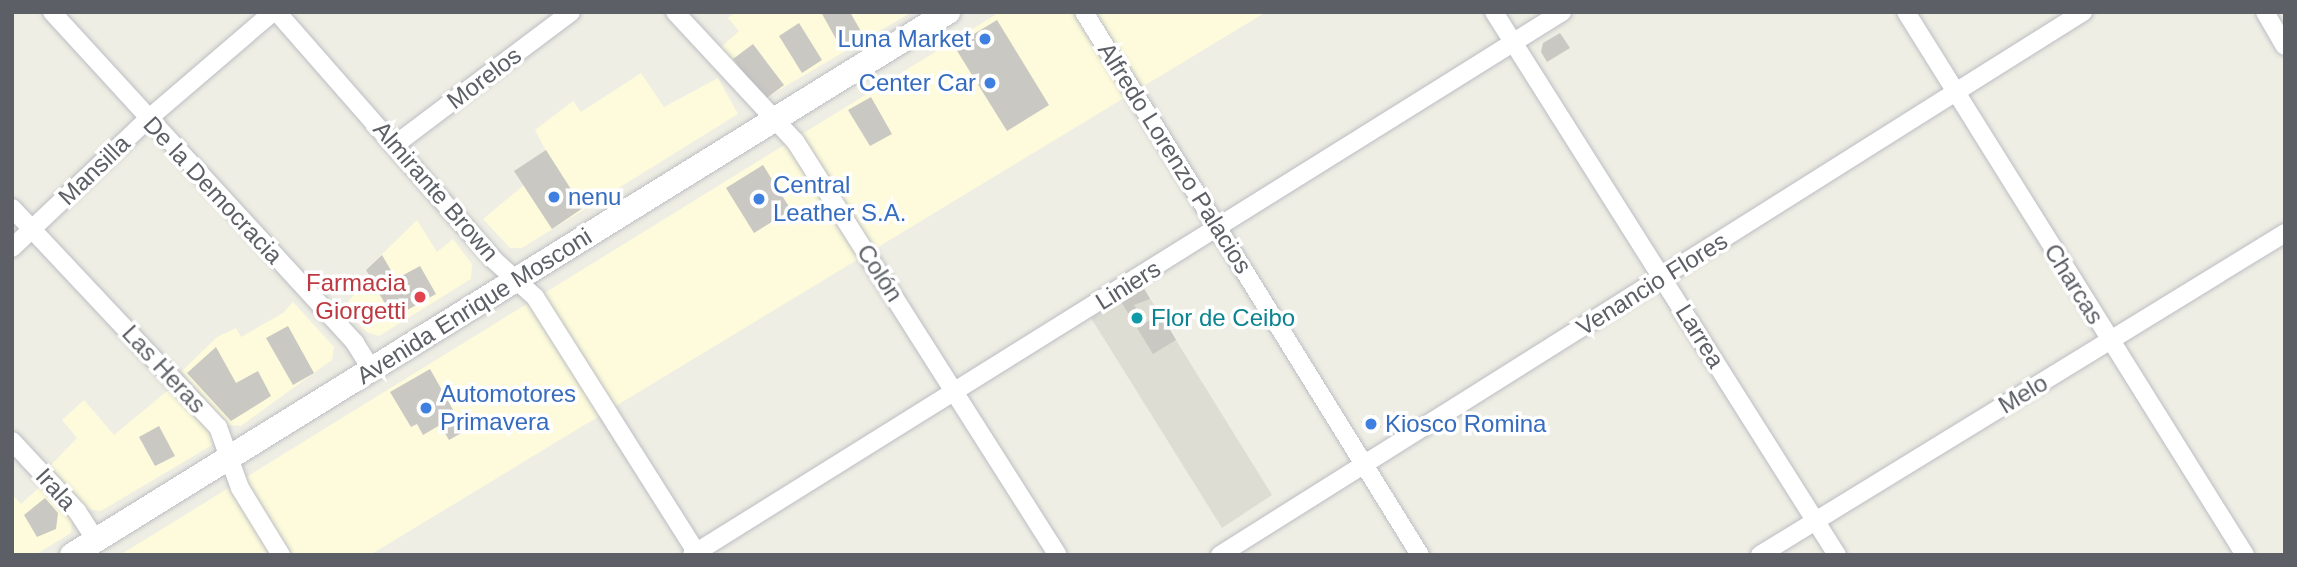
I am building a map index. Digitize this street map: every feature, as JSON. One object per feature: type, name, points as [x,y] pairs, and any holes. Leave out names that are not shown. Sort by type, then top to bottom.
[{"type":"main road","name":"Avenida Enrique Mosconi","points":[[72,555],[948,12]]},
{"type":"street","name":"De la Democracia","points":[[52,12],[355,343],[371,369]]},
{"type":"street","name":"Mansilla","points":[[12,248],[148,119],[275,12]]},
{"type":"street","name":"Almirante Brown","points":[[275,12],[396,144],[494,260],[517,279],[547,313],[695,554]]},
{"type":"street","name":"Morelos","points":[[396,144],[571,12]]},
{"type":"street","name":"Colón","points":[[675,12],[795,141],[957,392],[1058,555]]},
{"type":"street","name":"Alfredo Lorenzo Palacios","points":[[1084,12],[1420,555]]},
{"type":"street","name":"Larrea","points":[[1494,12],[1837,555]]},
{"type":"street","name":"Liniers","points":[[695,554],[1562,12]]},
{"type":"street","name":"Charcas","points":[[1906,12],[2245,555]]},
{"type":"street","name":"Venancio Flores","points":[[1220,555],[1662,276],[1957,94],[2083,12]]},
{"type":"street","points":[[2265,12],[2285,46]]},
{"type":"street","name":"Las Heras","points":[[12,208],[218,427],[228,459],[251,509],[281,555]]},
{"type":"street","name":"Melo","points":[[1760,555],[2285,233]]},
{"type":"street","name":"Irala","points":[[12,440],[77,512],[96,540]]},
{"type":"shaded area","points":[[735,12],[912,12],[767,97],[718,50],[739,31],[728,18]]},
{"type":"shaded area","points":[[1000,12],[1266,12],[370,555],[120,555]]},
{"type":"shaded area","points":[[641,73],[664,107],[718,78],[738,114],[522,248],[510,248],[483,219],[524,185],[546,151],[535,130],[573,101],[581,112]]},
{"type":"shaded area","points":[[417,220],[437,252],[453,239],[472,264],[471,279],[379,336],[367,332],[343,308],[369,276],[366,270]]},
{"type":"shaded area","points":[[1143,287],[1272,495],[1222,528],[1091,318]]},
{"type":"shaded area","points":[[293,302],[334,347],[332,360],[241,426],[226,425],[182,371],[217,337],[236,328],[241,337],[283,313]]},
{"type":"shaded area","points":[[172,387],[213,434],[212,445],[101,511],[85,509],[50,466],[77,438],[62,420],[84,400],[114,435]]},
{"type":"shaded area","points":[[43,484],[72,520],[71,533],[35,555],[12,555],[12,494],[21,504]]},
{"type":"building","points":[[821,12],[850,12],[863,35],[841,48]]},
{"type":"building","points":[[997,20],[1049,105],[1007,131],[954,46]]},
{"type":"building","points":[[799,23],[822,60],[802,73],[779,36]]},
{"type":"building","points":[[1560,33],[1570,48],[1547,62],[1541,52],[1543,43]]},
{"type":"building","points":[[753,44],[784,85],[764,100],[733,59]]},
{"type":"building","points":[[871,97],[892,134],[870,146],[848,110]]},
{"type":"building","name":"nenu","points":[[546,150],[583,208],[552,229],[514,171]]},
{"type":"building","name":"Central Leather S.A.","points":[[763,165],[791,210],[754,233],[726,188]]},
{"type":"building","points":[[382,255],[396,279],[420,266],[436,294],[393,318],[366,270]]},
{"type":"building","name":"Flor de Ceibo","points":[[1143,287],[1150,299],[1134,305],[1145,323],[1161,314],[1176,340],[1153,354],[1120,300]]},
{"type":"building","points":[[288,326],[314,373],[293,385],[266,338]]},
{"type":"building","points":[[216,347],[236,383],[258,371],[271,396],[231,421],[187,373]]},
{"type":"building","name":"Automotores Primavera","points":[[430,369],[465,431],[449,440],[440,425],[423,435],[417,424],[411,427],[390,392]]},
{"type":"building","name":"Kiosco Romina","points":[[1373,414],[1381,427],[1372,433],[1361,422]]},
{"type":"building","points":[[159,426],[175,456],[155,466],[139,437]]},
{"type":"building","points":[[45,498],[58,513],[56,529],[37,537],[24,515]]},
{"type":"place","name":"Luna Market","points":[[985,39]]},
{"type":"place","name":"Center Car","points":[[990,83]]},
{"type":"place","name":"nenu","points":[[554,197]]},
{"type":"place","name":"Central Leather S.A.","points":[[759,199]]},
{"type":"place","name":"Farmacia Giorgetti","points":[[420,297]]},
{"type":"place","name":"Flor de Ceibo","points":[[1137,318]]},
{"type":"place","name":"Automotores Primavera","points":[[426,408]]},
{"type":"place","name":"Kiosco Romina","points":[[1371,424]]}]
